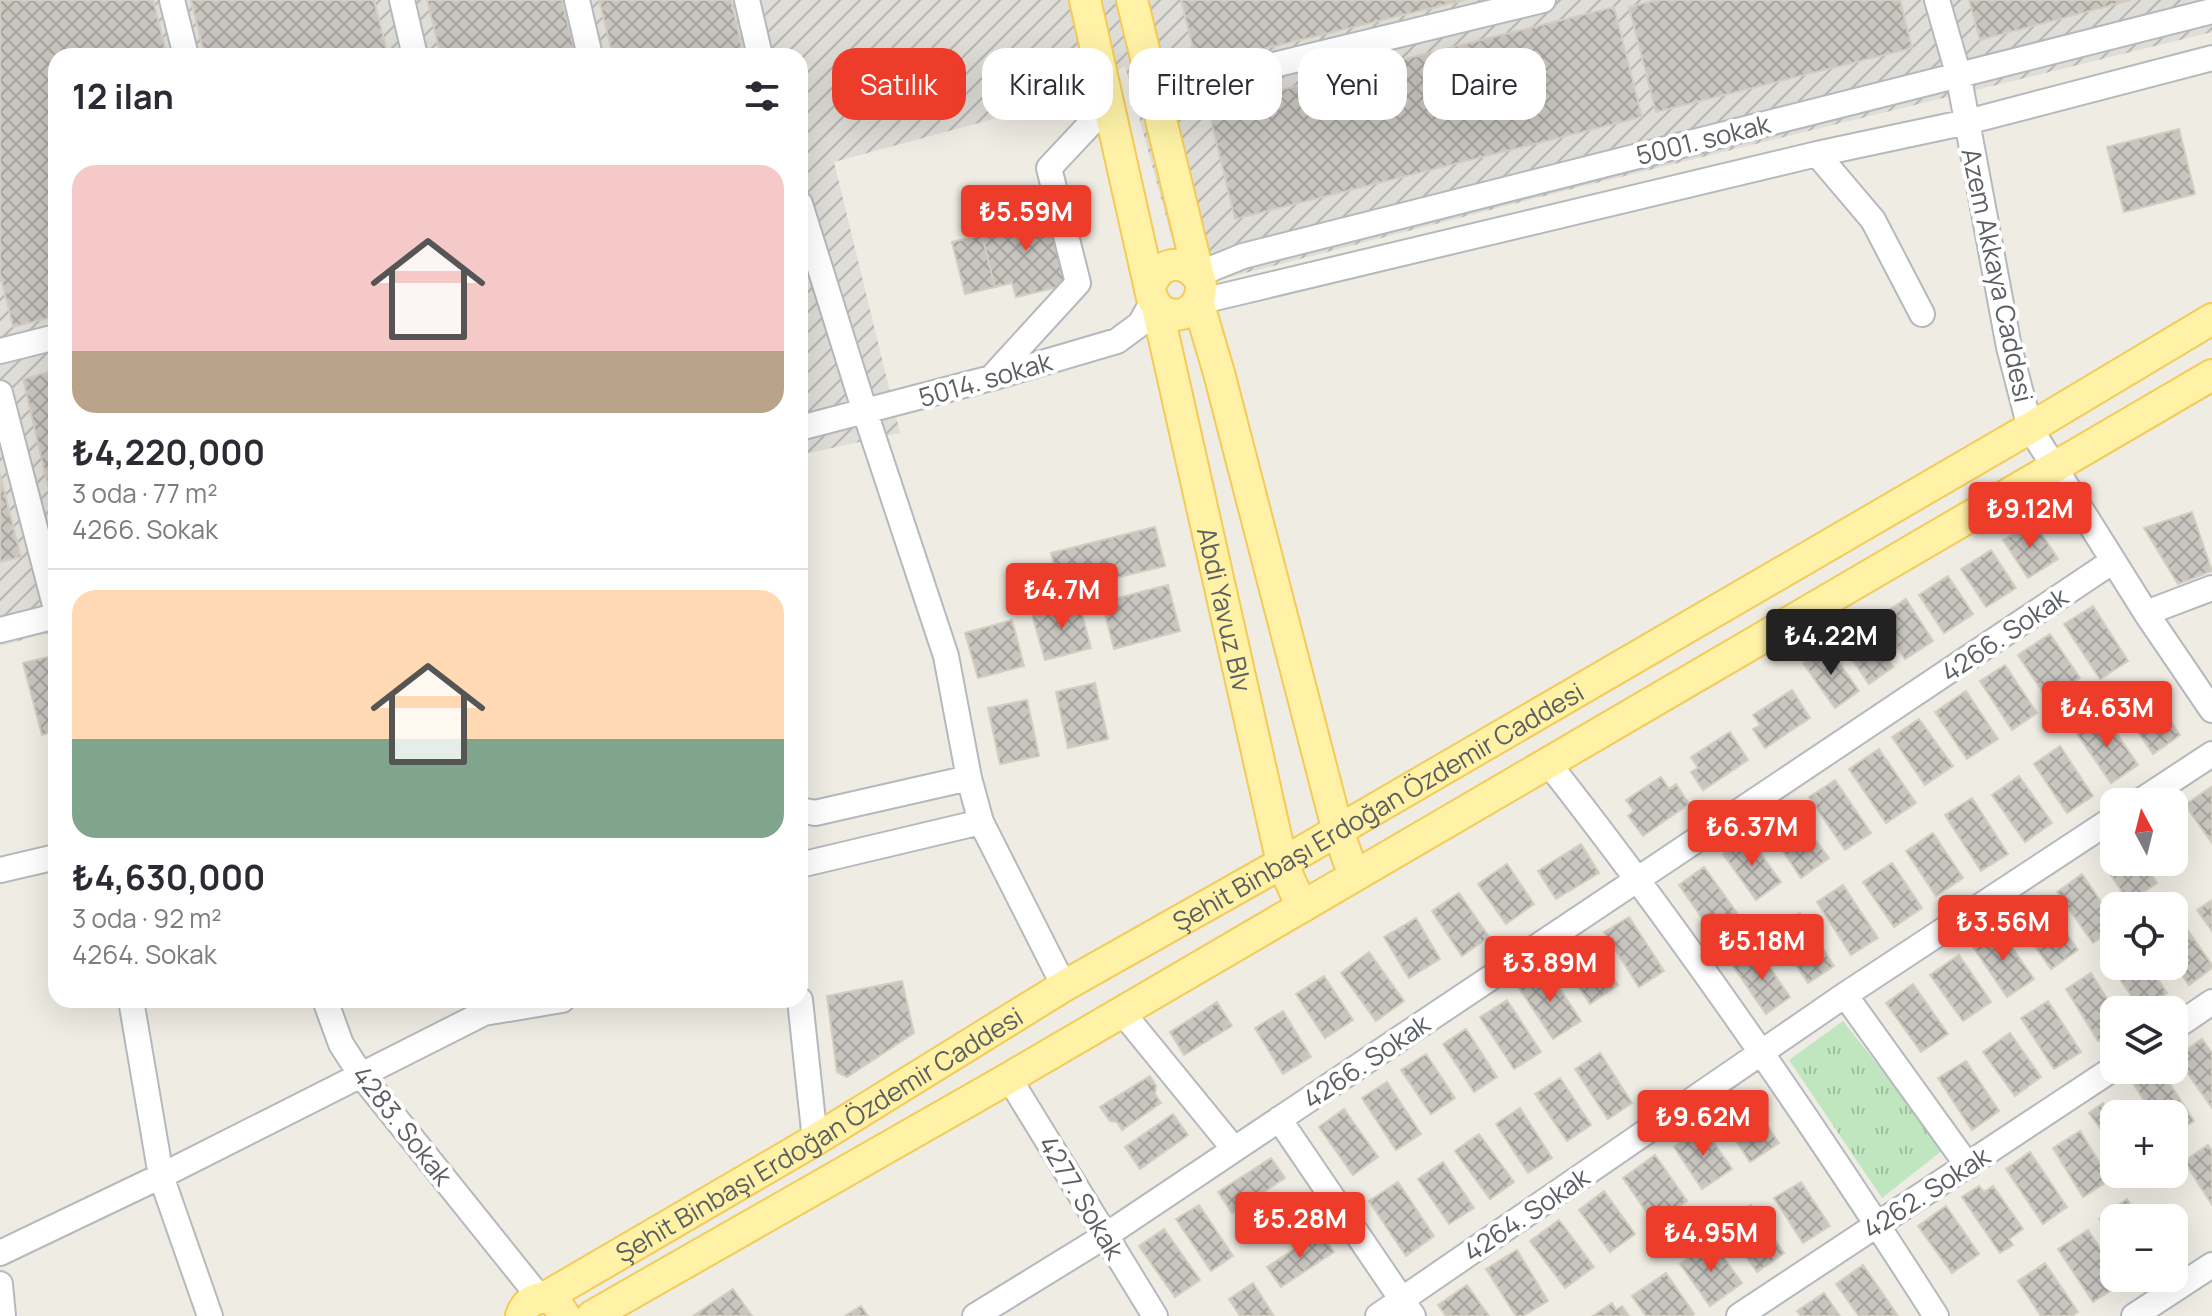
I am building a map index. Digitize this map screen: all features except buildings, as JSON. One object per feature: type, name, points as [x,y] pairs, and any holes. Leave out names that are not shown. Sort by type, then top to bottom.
[{"type":"main road","name":"Abdi Yavuz Blv","points":[[1085,0],[1096,48]]},
{"type":"main road","name":"Abdi Yavuz Blv","points":[[1132,0],[1143,48]]},
{"type":"main road","name":"Abdi Yavuz Blv","points":[[1113,120],[1282,863],[1302,907]]},
{"type":"main road","name":"Abdi Yavuz Blv","points":[[1159,120],[1197,288],[1337,828],[1354,876]]},
{"type":"main road","points":[[1165,266],[1186,266],[1197,288],[1182,314],[1168,314],[1153,299],[1154,276],[1165,266]]},
{"type":"main road","name":"Şehit Binbaşı Erdoğan Özdemir Caddesi","points":[[533,1309],[1064,986],[1282,863],[1337,828],[2030,428],[2212,319]]},
{"type":"main road","name":"Şehit Binbaşı Erdoğan Özdemir Caddesi","points":[[592,1316],[1009,1078],[1874,572],[2056,469],[2212,375]]},
{"type":"street","points":[[172,0],[184,48]]},
{"type":"street","points":[[402,0],[413,48]]},
{"type":"street","points":[[577,0],[588,48]]},
{"type":"street","points":[[747,0],[758,48]]},
{"type":"street","points":[[1282,63],[1543,0]]},
{"type":"street","name":"Azem Akkaya Caddesi","points":[[1937,0],[1958,73],[2009,347],[2030,428],[2146,613],[2212,710]]},
{"type":"street","name":"5001. sokak","points":[[1197,288],[1243,256],[2212,11]]},
{"type":"street","name":"5001. sokak","points":[[1197,288],[1967,122],[2212,58]]},
{"type":"street","points":[[991,378],[1078,283],[1049,168],[1094,120]]},
{"type":"street","points":[[1817,154],[1873,220],[1922,314]]},
{"type":"street","points":[[808,230],[946,656],[969,778],[981,822],[1064,986]]},
{"type":"street","name":"5014. sokak","points":[[808,426],[1117,341],[1140,324],[1153,299]]},
{"type":"street","points":[[0,351],[48,339]]},
{"type":"street","points":[[0,393],[48,578]]},
{"type":"street","name":"4266. Sokak","points":[[975,1316],[1105,1236],[2113,561]]},
{"type":"street","points":[[2146,613],[2212,588]]},
{"type":"street","points":[[0,630],[48,618]]},
{"type":"street","points":[[2160,788],[2212,754]]},
{"type":"street","points":[[1549,764],[1639,879],[1764,1052],[1936,1316]]},
{"type":"street","points":[[808,812],[815,813],[969,778]]},
{"type":"street","points":[[808,863],[981,822]]},
{"type":"street","name":"4264. Sokak","points":[[1378,1316],[1408,1308],[1845,995],[2100,827]]},
{"type":"street","points":[[0,870],[48,859]]},
{"type":"street","points":[[1845,995],[1968,1166]]},
{"type":"street","points":[[2188,1018],[2212,1002]]},
{"type":"street","points":[[132,1008],[161,1176],[210,1316]]},
{"type":"street","name":"4283. Sokak","points":[[328,1008],[341,1044],[361,1075],[497,1242],[533,1309]]},
{"type":"street","points":[[0,1253],[161,1176],[484,1013],[514,1008]]},
{"type":"street","points":[[801,1008],[815,1140]]},
{"type":"street","points":[[1122,1012],[1234,1149]]},
{"type":"street","name":"4262. Sokak","points":[[1739,1316],[2100,1077]]},
{"type":"street","name":"4277. Sokak","points":[[1009,1078],[1155,1316]]},
{"type":"street","points":[[1279,1119],[1408,1308]]},
{"type":"street","points":[[2134,1316],[2212,1265]]},
{"type":"street","points":[[0,1284],[3,1316]]},
{"type":"shaded area","points":[[0,0],[2212,0],[2212,32],[1576,188],[1218,280],[1177,257],[1140,120],[1282,120],[1282,48],[1129,48],[1129,81],[1125,66],[1113,73],[1113,48],[982,48],[982,120],[989,120],[834,162],[900,433],[808,453],[808,48],[48,48],[48,633],[0,646]]},
{"type":"green space","points":[[1843,1021],[1944,1149],[1882,1198],[1789,1060]]}]
